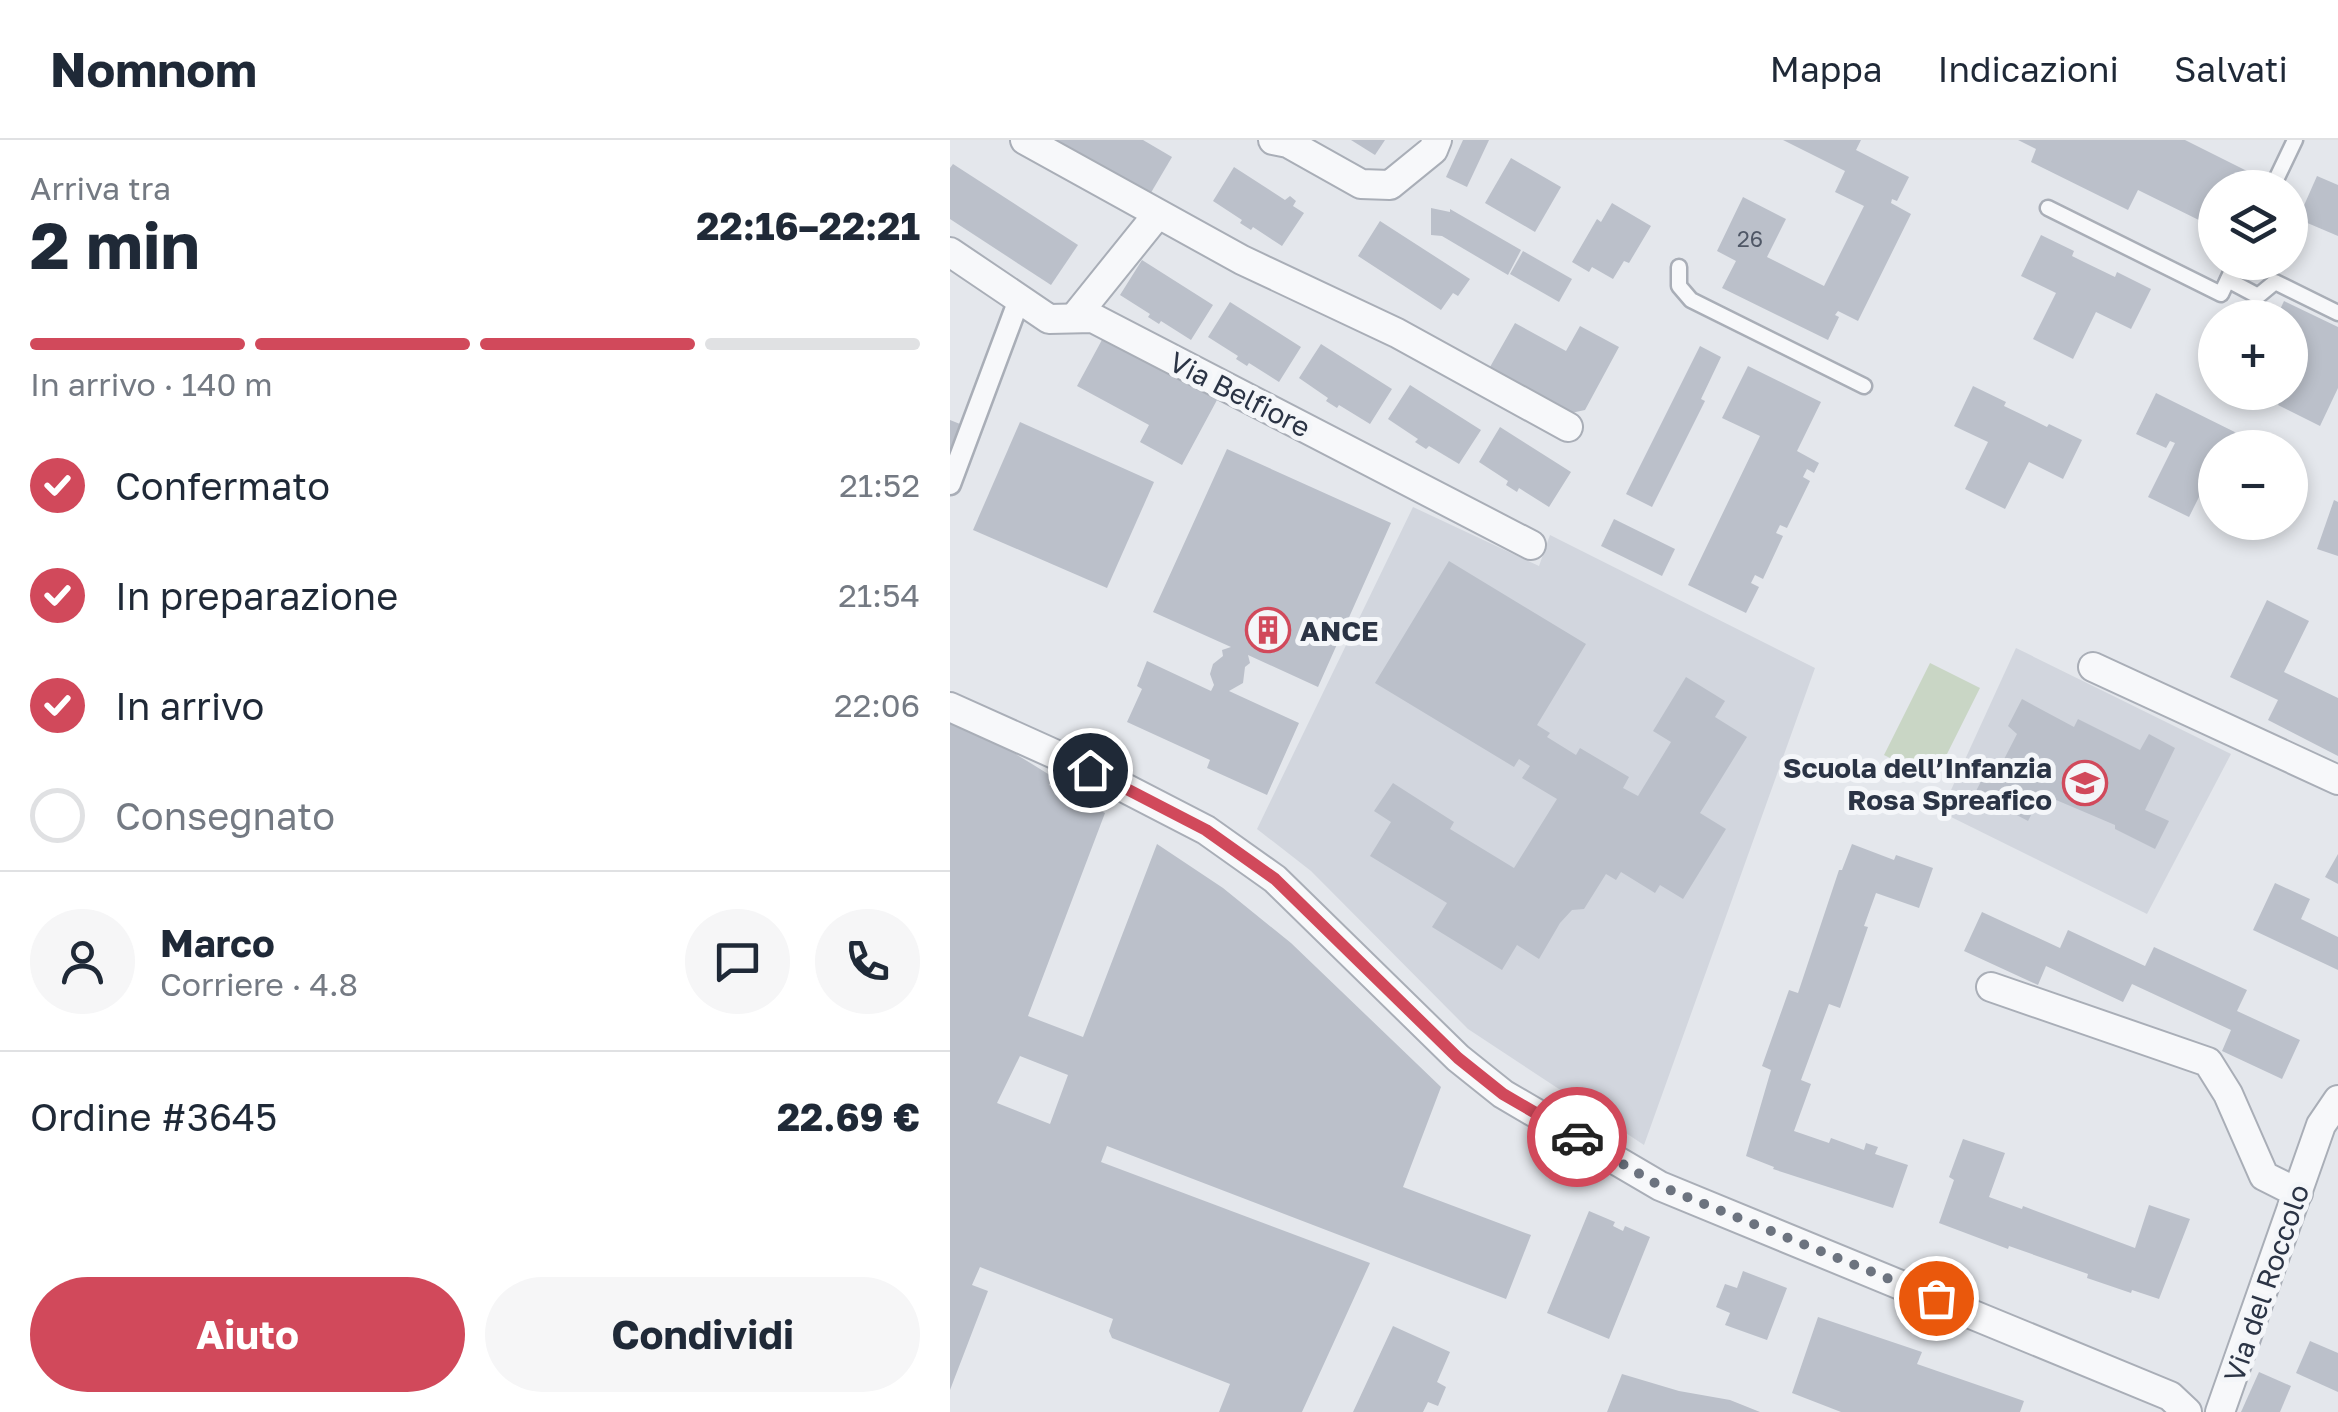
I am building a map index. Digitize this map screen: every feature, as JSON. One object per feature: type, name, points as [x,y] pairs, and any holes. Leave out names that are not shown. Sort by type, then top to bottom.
[{"type":"street","points":[[1025,140],[1157,216],[1397,333],[1568,427]]},
{"type":"street","points":[[1273,140],[1288,142],[1361,184],[1390,185],[1433,150],[1436,140]]},
{"type":"street","points":[[1074,318],[1157,216]]},
{"type":"street","name":"Via Belfiore","points":[[950,252],[1049,318],[1093,318],[1531,545]]},
{"type":"street","points":[[950,484],[1020,297]]},
{"type":"street","points":[[2093,666],[2338,780]]},
{"type":"street","points":[[950,707],[1090,770],[1206,830],[1275,879],[1458,1058],[1503,1094],[1660,1186],[2170,1396],[2188,1412]]},
{"type":"street","points":[[1991,987],[2208,1062],[2228,1094],[2264,1176],[2298,1193]]},
{"type":"street","name":"Via del Roccolo","points":[[2220,1412],[2322,1126],[2338,1100]]},
{"type":"lane","points":[[2281,170],[2295,140]]},
{"type":"lane","points":[[2048,208],[2221,294],[2228,280],[2258,296],[2275,282],[2338,312]]},
{"type":"lane","points":[[1679,267],[1679,286],[1691,300],[1864,386]]},
{"type":"shaded area","points":[[1413,507],[1539,566],[1550,535],[1815,668],[1644,1145],[1468,1029],[1311,871],[1257,829]]},
{"type":"shaded area","name":"Scuola dell’Infanzia Rosa Spreafico","points":[[2016,648],[2231,754],[2147,914],[1941,812]]},
{"type":"green space","points":[[1930,663],[1980,688],[1934,780],[1884,755]]},
{"type":"building","points":[[1053,140],[1143,140],[1172,157],[1149,196]]},
{"type":"building","points":[[1351,140],[1385,140],[1375,155]]},
{"type":"building","points":[[1463,140],[1489,140],[1467,187],[1446,177]]},
{"type":"building","points":[[1783,140],[1861,140],[1856,150],[1909,177],[1897,201],[1892,199],[1891,203],[1911,214],[1858,321],[1838,311],[1828,340],[1722,288],[1736,261],[1717,251],[1743,197],[1786,219],[1767,257],[1824,286],[1864,206],[1835,192],[1845,171]]},
{"type":"building","points":[[2018,140],[2185,140],[2245,170],[2198,170],[2198,220],[2138,190],[2128,210],[2031,162],[2036,149]]},
{"type":"building","points":[[1511,158],[1561,187],[1535,232],[1485,203]]},
{"type":"building","points":[[953,164],[1078,245],[1051,285],[950,219]]},
{"type":"building","points":[[1234,167],[1285,200],[1290,196],[1296,201],[1293,206],[1304,213],[1282,246],[1240,223],[1242,220],[1213,201]]},
{"type":"building","points":[[2317,176],[2338,185],[2338,236],[2308,223],[2308,196]]},
{"type":"building","points":[[1612,203],[1651,226],[1629,263],[1624,261],[1613,279],[1592,267],[1589,272],[1572,262],[1597,219],[1601,222]]},
{"type":"building","points":[[1431,208],[1450,209],[1521,250],[1508,275],[1442,236],[1431,235]]},
{"type":"building","points":[[1380,221],[1470,279],[1458,296],[1453,293],[1441,310],[1358,256]]},
{"type":"building","points":[[2041,235],[2074,251],[2072,256],[2084,262],[2115,277],[2117,272],[2151,289],[2131,329],[2096,312],[2073,359],[2033,339],[2056,293],[2021,276]]},
{"type":"building","points":[[1523,251],[1572,279],[1559,302],[1510,274]]},
{"type":"building","points":[[1142,260],[1213,305],[1191,340],[1161,321],[1159,324],[1120,295]]},
{"type":"building","points":[[1230,302],[1301,347],[1279,382],[1249,363],[1247,366],[1208,337]]},
{"type":"building","points":[[2308,313],[2338,327],[2338,388],[2320,426],[2288,410],[2308,410]]},
{"type":"building","points":[[1515,323],[1566,351],[1580,326],[1619,347],[1585,410],[1571,413],[1490,367]]},
{"type":"building","points":[[1103,338],[1217,400],[1182,465],[1140,442],[1149,425],[1077,386]]},
{"type":"building","points":[[1321,344],[1392,389],[1370,424],[1326,401],[1328,398],[1299,378]]},
{"type":"building","points":[[1700,346],[1721,357],[1701,399],[1705,401],[1652,507],[1626,494]]},
{"type":"building","points":[[1748,366],[1821,402],[1797,451],[1819,463],[1814,473],[1807,469],[1803,477],[1810,481],[1787,528],[1780,525],[1776,533],[1783,536],[1763,579],[1755,575],[1751,583],[1759,587],[1746,613],[1688,585],[1760,436],[1722,418]]},
{"type":"building","points":[[1410,385],[1481,430],[1459,464],[1429,446],[1426,449],[1388,419]]},
{"type":"building","points":[[1973,386],[2006,402],[2004,406],[2082,440],[2063,479],[2029,462],[2005,509],[1965,489],[1988,442],[1954,426]]},
{"type":"building","points":[[2156,393],[2231,430],[2198,430],[2198,499],[2189,517],[2148,497],[2175,443],[2170,441],[2166,448],[2136,434]]},
{"type":"building","points":[[950,420],[960,424],[950,450]]},
{"type":"building","points":[[1020,422],[1154,482],[1107,588],[973,530]]},
{"type":"building","points":[[1500,427],[1571,472],[1549,507],[1519,488],[1517,492],[1506,485],[1508,481],[1479,462]]},
{"type":"building","name":"ANCE","points":[[1227,449],[1391,523],[1318,687],[1248,655],[1250,663],[1245,667],[1243,683],[1229,691],[1299,723],[1267,795],[1207,768],[1210,760],[1127,722],[1142,689],[1137,686],[1147,661],[1211,691],[1213,664],[1223,656],[1222,650],[1231,647],[1153,612]]},
{"type":"building","points":[[2334,500],[2338,502],[2338,556],[2317,549]]},
{"type":"building","points":[[1614,519],[1675,549],[1662,576],[1601,546]]},
{"type":"building","points":[[1449,561],[1586,644],[1537,725],[1550,733],[1547,737],[1576,755],[1580,748],[1629,777],[1623,788],[1638,796],[1671,742],[1653,731],[1686,677],[1725,701],[1715,717],[1747,737],[1700,813],[1726,829],[1683,899],[1660,885],[1655,893],[1621,872],[1616,880],[1606,874],[1584,909],[1572,910],[1560,923],[1539,959],[1517,945],[1502,970],[1432,927],[1447,903],[1370,856],[1391,822],[1374,811],[1393,783],[1454,822],[1450,829],[1514,868],[1557,799],[1522,778],[1530,766],[1519,759],[1514,767],[1375,683]]},
{"type":"building","points":[[2267,600],[2309,621],[2284,672],[2338,698],[2338,756],[2268,720],[2278,700],[2230,677]]},
{"type":"building","points":[[2022,699],[2074,727],[2078,719],[2140,750],[2149,734],[2175,748],[2145,810],[2169,821],[2155,849],[2115,829],[2115,825],[2042,794],[2028,821],[1975,793],[1990,764],[1999,769],[2017,734],[2008,726]]},
{"type":"building","points":[[950,720],[998,743],[1053,777],[1049,785],[1105,813],[1028,1016],[1083,1037],[1157,844],[1223,888],[1291,943],[1441,1087],[1403,1187],[1531,1235],[1506,1299],[1107,1146],[1101,1162],[1370,1263],[1302,1412],[1219,1412],[1230,1384],[1112,1338],[1109,1331],[1113,1319],[980,1267],[972,1285],[988,1291],[950,1390]],"holes":[[[1020,1056],[1068,1075],[1050,1124],[997,1103]]]},
{"type":"building","points":[[1852,844],[1894,860],[1896,855],[1933,868],[1919,908],[1876,893],[1840,1008],[1829,1004],[1801,1080],[1811,1084],[1794,1131],[1864,1150],[1866,1143],[1878,1147],[1875,1154],[1908,1165],[1893,1208],[1773,1169],[1746,1156],[1771,1070],[1762,1066],[1789,990],[1798,993],[1839,870]]},
{"type":"building","points":[[2338,854],[2338,884],[2325,877]]},
{"type":"building","points":[[2275,883],[2310,899],[2301,919],[2338,937],[2338,970],[2253,930]]},
{"type":"building","points":[[1982,912],[2060,948],[2068,930],[2145,966],[2154,947],[2247,990],[2237,1011],[2300,1040],[2282,1079],[2222,1051],[2231,1030],[2132,984],[2123,1002],[2046,966],[2038,985],[1964,951]]},
{"type":"building","points":[[1963,1139],[2005,1153],[1989,1197],[2022,1209],[2023,1206],[2135,1248],[2149,1205],[2190,1219],[2159,1299],[2087,1278],[2088,1274],[1939,1223],[1954,1180],[1949,1177]]},
{"type":"building","points":[[1589,1211],[1615,1222],[1613,1226],[1623,1231],[1625,1226],[1650,1237],[1609,1339],[1547,1313]]},
{"type":"building","points":[[1743,1271],[1787,1288],[1767,1340],[1725,1325],[1730,1313],[1716,1307],[1725,1284],[1737,1288]]},
{"type":"building","points":[[1818,1317],[1922,1352],[1917,1364],[2024,1401],[2020,1412],[1841,1412],[1792,1393]]},
{"type":"building","points":[[1393,1326],[1450,1352],[1437,1382],[1446,1387],[1438,1406],[1428,1402],[1423,1412],[1353,1412]]},
{"type":"building","points":[[2310,1341],[2338,1353],[2338,1392],[2296,1373]]},
{"type":"building","points":[[2259,1372],[2291,1386],[2280,1412],[2241,1412]]},
{"type":"building","points":[[1622,1374],[1679,1391],[1730,1400],[1760,1412],[1607,1412]]},
{"type":"way so far","points":[[1577,1137],[1660,1186],[1936,1298]]},
{"type":"place","name":"ANCE","points":[[1268,630]]},
{"type":"place","name":"Scuola dell’Infanzia Rosa Spreafico","points":[[2085,783]]},
{"type":"route","points":[[1090,770],[1206,830],[1275,879],[1458,1058],[1503,1094],[1577,1137]]}]
